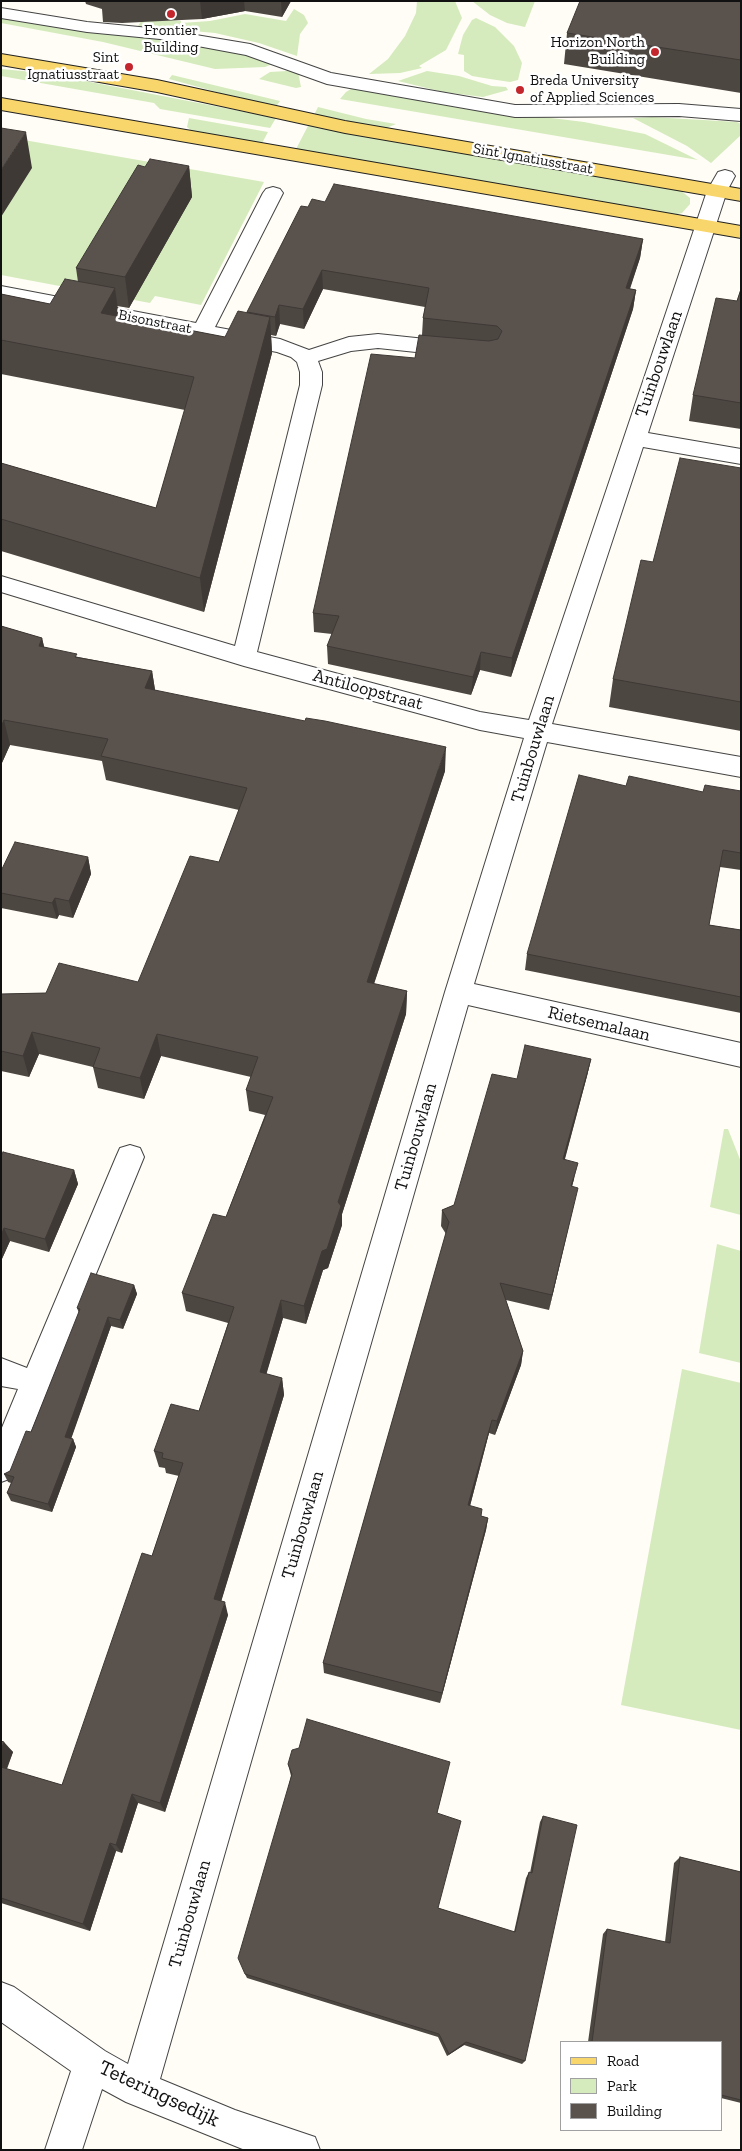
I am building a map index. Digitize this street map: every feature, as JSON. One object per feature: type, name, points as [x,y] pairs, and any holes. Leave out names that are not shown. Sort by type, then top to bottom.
[{"type":"main road","name":"Sint Ignatiusstraat","points":[[1,59],[157,86],[345,127],[721,184],[741,195]]},
{"type":"main road","points":[[1,104],[741,232]]},
{"type":"street","points":[[1,13],[87,27],[160,34],[250,50],[327,78],[515,110],[679,110],[741,115]]},
{"type":"street","name":"Tuinbouwlaan","points":[[138,2089],[458,992],[538,731],[634,438],[721,184]]},
{"type":"street","points":[[202,331],[273,193]]},
{"type":"street","name":"Bisonstraat","points":[[1,293],[280,346],[298,352],[306,358]]},
{"type":"street","points":[[244,657],[312,385],[311,372],[306,358],[349,344],[378,341],[470,350]]},
{"type":"street","points":[[634,438],[741,457]]},
{"type":"street","name":"Antiloopstraat","points":[[1,584],[244,657],[480,721],[741,767]]},
{"type":"street","name":"Rietsemalaan","points":[[458,992],[741,1055]]},
{"type":"street","points":[[1,1467],[130,1157]]},
{"type":"street","name":"Teteringsedijk","points":[[1,2000],[92,2064],[138,2089],[235,2128],[302,2150]]},
{"type":"street","points":[[63,2150],[92,2064]]},
{"type":"green space","points":[[417,1],[455,1],[462,18],[446,50],[419,66],[422,68],[400,73],[369,74],[388,59],[405,36],[416,13]]},
{"type":"green space","points":[[472,1],[535,1],[525,27],[507,23],[490,15]]},
{"type":"green space","points":[[294,9],[304,15],[308,23],[300,34],[297,56],[259,43],[215,33],[138,26],[144,17],[181,21],[181,23],[210,21],[245,14],[286,21]]},
{"type":"green space","points":[[1,16],[199,43],[246,52],[275,63],[265,67],[215,69],[103,42],[1,23]]},
{"type":"green space","points":[[476,18],[495,27],[514,46],[522,63],[518,80],[510,82],[472,76],[464,71],[464,55],[458,54],[463,35],[472,20]]},
{"type":"green space","points":[[1,69],[44,73],[276,118],[270,128],[160,109],[154,103],[1,76]]},
{"type":"green space","points":[[427,71],[459,76],[492,86],[506,87],[508,90],[483,97],[443,92],[398,81]]},
{"type":"green space","points":[[270,72],[298,72],[301,87],[296,88],[259,79]]},
{"type":"green space","points":[[172,75],[280,101],[275,108],[169,79]]},
{"type":"green space","points":[[356,86],[375,93],[461,107],[584,122],[645,134],[698,160],[340,99],[346,92]]},
{"type":"green space","points":[[318,107],[366,119],[396,124],[384,129],[313,117]]},
{"type":"green space","points":[[652,117],[737,122],[741,124],[741,135],[711,163],[687,146],[633,118]]},
{"type":"green space","points":[[189,118],[268,132],[261,145],[194,133],[187,127]]},
{"type":"green space","points":[[309,124],[680,190],[690,198],[690,204],[682,213],[673,215],[295,151]]},
{"type":"green space","points":[[1,136],[264,182],[201,305],[155,296],[150,303],[1,275]]},
{"type":"green space","points":[[724,1129],[728,1129],[741,1162],[741,1215],[710,1207]]},
{"type":"green space","points":[[717,1244],[741,1251],[741,1363],[699,1353]]},
{"type":"green space","points":[[682,1369],[741,1383],[741,1730],[621,1705]]},
{"type":"building","points":[[580,1],[741,1],[741,60],[567,33]]},
{"type":"building","points":[[1,128],[26,132],[1,170]]},
{"type":"building","points":[[150,159],[189,166],[125,277],[76,268],[138,165],[145,167]]},
{"type":"building","points":[[334,184],[643,239],[626,288],[636,290],[512,658],[481,652],[473,677],[327,646],[339,616],[313,613],[371,354],[415,358],[419,335],[489,341],[498,339],[502,331],[497,326],[423,318],[429,288],[322,270],[303,309],[279,305],[275,317],[247,312],[301,206],[308,207],[312,199],[325,202]]},
{"type":"building","points":[[65,279],[115,288],[101,313],[225,337],[238,311],[270,317],[200,578],[1,519],[1,463],[156,508],[194,377],[1,340],[1,294],[50,304]]},
{"type":"building","points":[[741,289],[741,403],[693,395],[716,298],[737,301]]},
{"type":"building","points":[[680,458],[741,468],[741,702],[613,679],[641,560],[653,562]]},
{"type":"building","points":[[1,626],[42,638],[39,646],[77,654],[75,657],[152,671],[145,688],[305,721],[306,718],[325,721],[446,747],[367,982],[407,991],[338,1202],[341,1206],[327,1249],[322,1251],[304,1306],[281,1300],[260,1372],[282,1378],[214,1599],[225,1602],[160,1803],[132,1794],[116,1845],[110,1843],[83,1924],[1,1898],[1,1767],[62,1785],[142,1553],[152,1556],[183,1463],[162,1458],[163,1453],[154,1451],[171,1404],[199,1411],[234,1307],[182,1293],[213,1214],[226,1217],[273,1097],[246,1090],[258,1057],[157,1034],[140,1078],[93,1067],[100,1048],[32,1032],[23,1056],[1,1051],[1,994],[46,993],[59,963],[138,982],[190,856],[219,862],[247,788],[101,756],[108,739],[4,720],[1,727]]},
{"type":"building","points":[[579,775],[626,786],[629,776],[703,792],[705,785],[741,791],[741,853],[723,850],[709,925],[741,930],[741,997],[527,954]]},
{"type":"building","points":[[15,842],[88,857],[69,901],[55,898],[52,903],[1,893],[1,871]]},
{"type":"building","points":[[525,1045],[591,1059],[563,1159],[578,1163],[571,1186],[578,1188],[552,1295],[500,1283],[523,1351],[497,1421],[492,1420],[468,1505],[482,1509],[481,1516],[488,1518],[442,1693],[323,1663],[449,1222],[442,1210],[454,1205],[492,1074],[517,1079]]},
{"type":"building","points":[[3,1152],[74,1170],[45,1239],[4,1228],[1,1236],[1,1156]]},
{"type":"building","points":[[91,1273],[134,1285],[120,1320],[108,1317],[65,1437],[73,1439],[48,1504],[7,1493],[14,1477],[4,1474],[10,1471],[26,1431],[31,1432],[80,1309],[77,1308]]},
{"type":"building","points":[[307,1719],[450,1762],[437,1813],[461,1821],[438,1908],[515,1932],[529,1872],[532,1873],[543,1816],[577,1825],[525,2061],[466,2042],[449,2054],[439,2034],[245,1974],[238,1958],[292,1774],[288,1764],[292,1750],[299,1748]]},
{"type":"building","points":[[680,1857],[741,1872],[741,2100],[722,2095],[722,2041],[592,2041],[607,1929],[670,1943]]},
{"type":"place","name":"Frontier Building","points":[[171,14]]},
{"type":"place","name":"Horizon North Building","points":[[655,52]]},
{"type":"place","name":"Sint Ignatiusstraat","points":[[129,67]]},
{"type":"place","name":"Breda University of Applied Sciences","points":[[520,90]]}]
